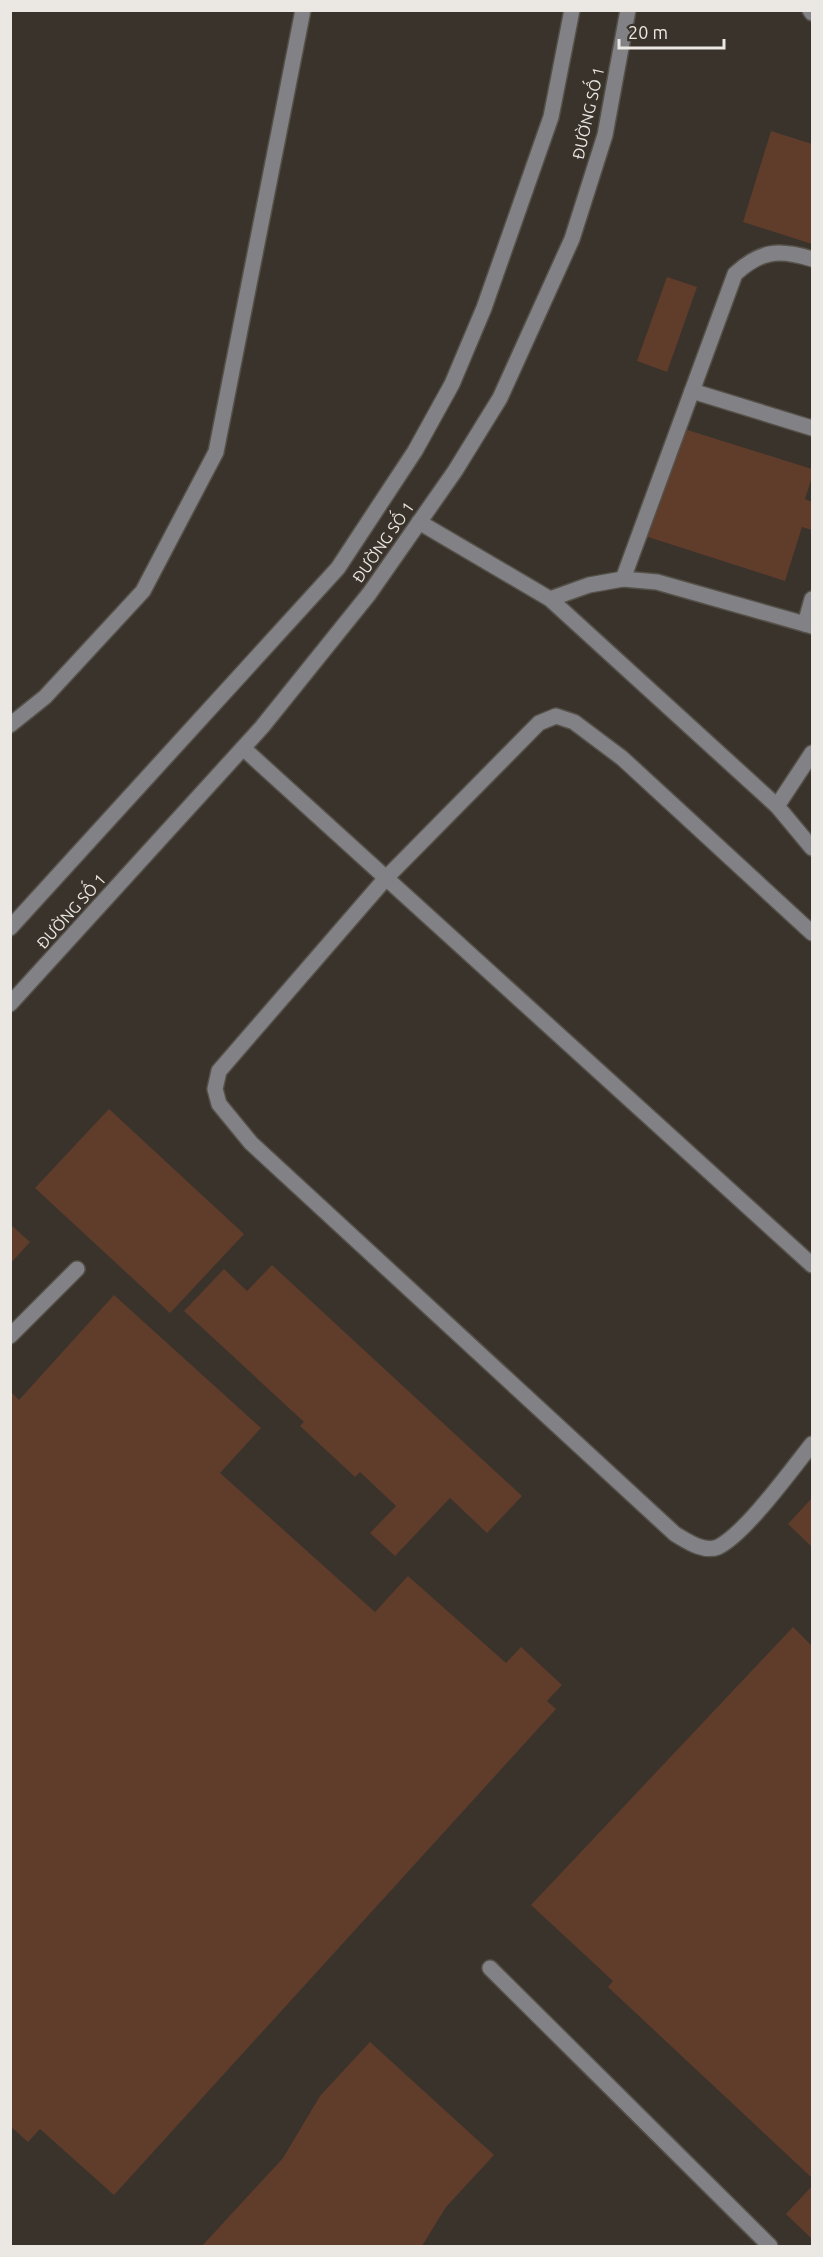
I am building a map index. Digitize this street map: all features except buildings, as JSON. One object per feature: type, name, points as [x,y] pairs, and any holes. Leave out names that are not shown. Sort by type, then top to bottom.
[{"type":"street","points":[[10,724],[45,697],[143,591],[216,452],[303,10]]},
{"type":"street","name":"ĐƯỜNG SỐ 1","points":[[10,928],[338,568],[415,452],[452,384],[484,308],[551,117],[572,10]]},
{"type":"street","name":"ĐƯỜNG SỐ 1","points":[[10,1004],[243,748],[369,594],[455,471],[500,398],[572,239],[605,135],[628,10]]},
{"type":"street","points":[[623,579],[735,274],[748,262],[764,254],[794,253],[813,259]]},
{"type":"street","points":[[692,391],[813,428]]},
{"type":"street","points":[[419,522],[550,599],[777,806],[813,848]]},
{"type":"street","points":[[550,599],[588,585],[623,579],[657,582],[809,625],[813,599]]},
{"type":"street","points":[[813,933],[622,758],[574,722],[556,716],[539,723],[386,878],[219,1071],[215,1089],[219,1104],[251,1143],[683,1539],[697,1547],[717,1547],[744,1527],[813,1444]]},
{"type":"street","points":[[243,748],[813,1265]]},
{"type":"street","points":[[777,806],[813,753]]},
{"type":"street","points":[[10,1336],[76,1269]]},
{"type":"street","points":[[490,1968],[770,2247]]}]
